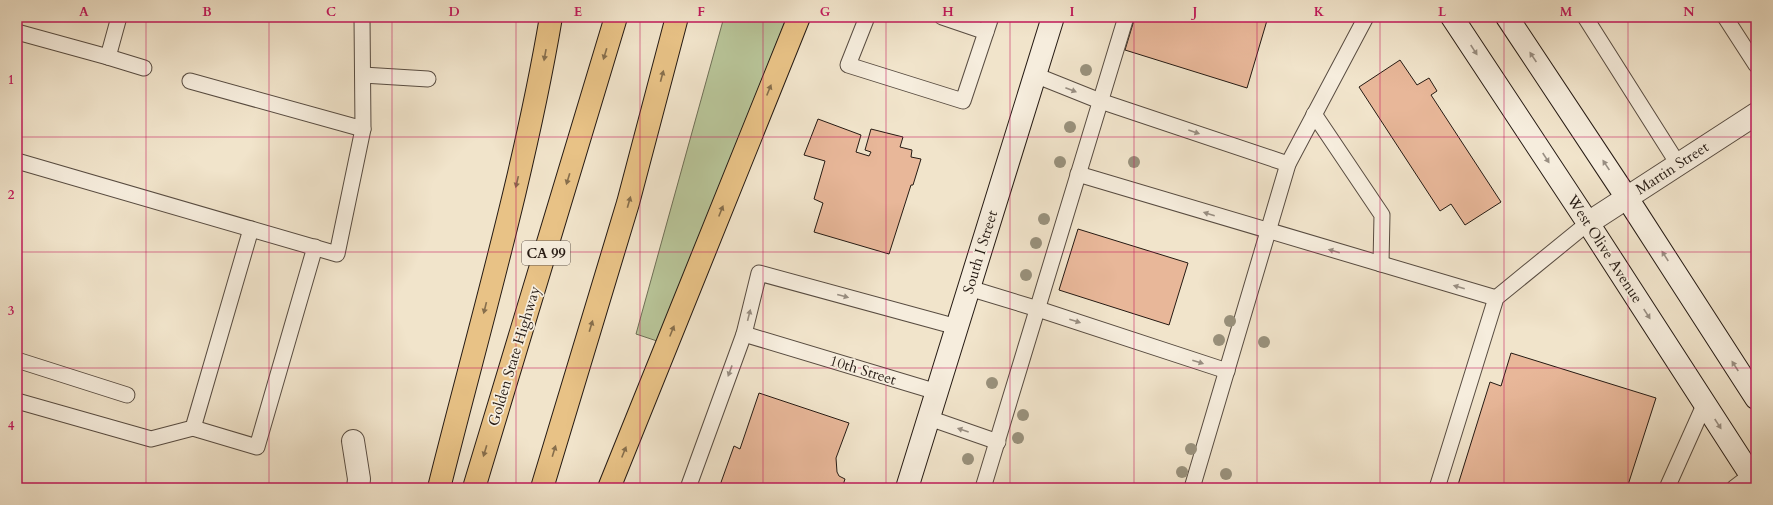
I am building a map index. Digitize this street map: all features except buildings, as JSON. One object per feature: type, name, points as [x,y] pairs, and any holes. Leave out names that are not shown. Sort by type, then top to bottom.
[{"type":"highway","points":[[439,488],[513,196],[544,59],[551,17]]},
{"type":"highway","name":"Golden State Highway","points":[[474,488],[616,17]]},
{"type":"highway","points":[[542,488],[628,203],[677,17]]},
{"type":"highway","points":[[609,488],[799,17]]},
{"type":"main road","name":"South I Street","points":[[907,488],[1053,17]]},
{"type":"main road","name":"West Olive Avenue","points":[[1452,17],[1588,223],[1753,479]]},
{"type":"main road","points":[[1507,17],[1627,198],[1756,398]]},
{"type":"main road","name":"Martin Street","points":[[1588,223],[1756,114]]},
{"type":"main road","points":[[352,441],[359,479],[358,488]]},
{"type":"lane","points":[[108,57],[119,17]]},
{"type":"lane","points":[[17,161],[337,254],[363,130],[362,17]]},
{"type":"lane","points":[[867,17],[848,64],[963,101],[991,17]]},
{"type":"lane","points":[[942,17],[986,32]]},
{"type":"lane","points":[[984,488],[1126,17]]},
{"type":"lane","points":[[1192,488],[1288,164],[1366,17]]},
{"type":"lane","points":[[1585,17],[1678,164]]},
{"type":"lane","points":[[1726,17],[1756,65]]},
{"type":"lane","points":[[17,32],[144,68]]},
{"type":"lane","points":[[363,75],[428,79]]},
{"type":"lane","points":[[1035,76],[1100,101],[1288,164]]},
{"type":"lane","points":[[190,81],[363,130]]},
{"type":"lane","points":[[1314,114],[1382,215],[1381,264]]},
{"type":"lane","points":[[1078,174],[1496,298]]},
{"type":"lane","points":[[1437,488],[1496,298],[1588,223]]},
{"type":"lane","points":[[193,428],[251,229]]},
{"type":"lane","points":[[17,401],[151,439],[193,428],[258,447],[315,248]]},
{"type":"lane","points":[[688,488],[744,334],[759,273],[957,327]]},
{"type":"lane","points":[[969,288],[1227,371]]},
{"type":"lane","name":"10th Street","points":[[744,334],[936,392]]},
{"type":"lane","points":[[17,360],[127,395]]},
{"type":"lane","points":[[1667,488],[1705,403]]},
{"type":"lane","points":[[929,418],[998,442]]},
{"type":"lane","points":[[1734,488],[1753,479]]},
{"type":"green space","points":[[724,17],[787,17],[657,341],[636,334]]}]
